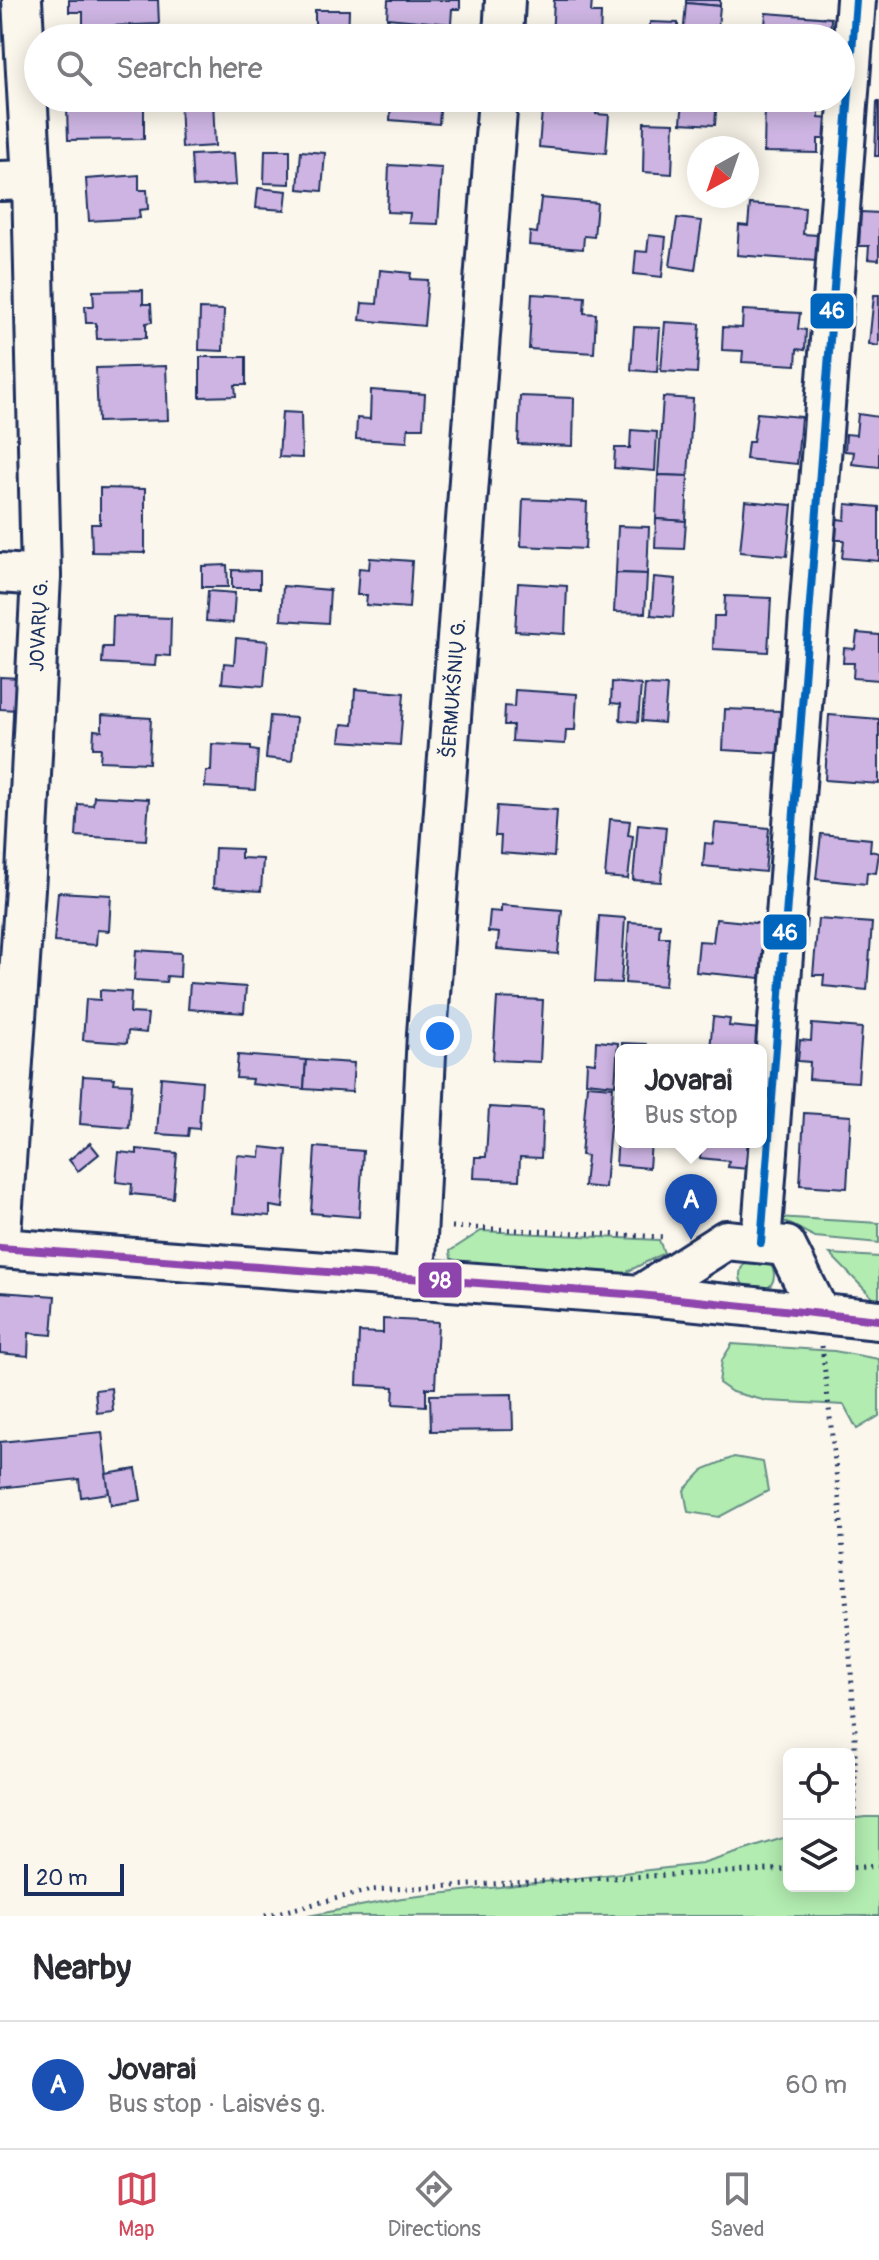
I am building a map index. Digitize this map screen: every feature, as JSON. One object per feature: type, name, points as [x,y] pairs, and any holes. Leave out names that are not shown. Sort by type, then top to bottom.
[{"type":"street","name":"JOVARŲ G.","points":[[0,1248],[13,873],[41,576],[16,180],[22,0]]},
{"type":"street","points":[[504,24],[505,0]]},
{"type":"street","points":[[854,24],[856,0]]},
{"type":"street","name":"ŠERMUKŠNIŲ G.","points":[[415,1279],[427,1034],[497,112]]},
{"type":"street","points":[[761,1044],[846,112]]},
{"type":"street","points":[[0,573],[41,576]]},
{"type":"street","points":[[743,1242],[752,1148]]},
{"type":"street","points":[[640,1295],[743,1242],[786,1246],[820,1314]]},
{"type":"street","points":[[0,1248],[640,1295],[879,1320]]},
{"type":"path","points":[[417,1232],[464,1225],[743,1242]]},
{"type":"path","points":[[820,1314],[842,1520],[855,1731],[853,1820]]},
{"type":"path","points":[[855,1868],[879,1866]]},
{"type":"path","points":[[265,1916],[371,1890],[783,1869]]},
{"type":"green space","points":[[776,1217],[879,1223],[879,1243],[815,1237]]},
{"type":"green space","points":[[481,1231],[659,1240],[664,1253],[619,1276],[463,1264],[451,1258],[450,1251]]},
{"type":"green space","points":[[830,1254],[879,1257],[879,1300],[874,1299]]},
{"type":"green space","points":[[757,1258],[769,1263],[774,1275],[769,1287],[757,1292],[745,1287],[740,1275],[745,1263]]},
{"type":"green space","points":[[732,1344],[834,1351],[879,1359],[879,1416],[857,1429],[844,1405],[767,1401],[732,1392],[719,1383],[722,1360]]},
{"type":"green space","points":[[734,1457],[763,1462],[768,1491],[719,1517],[688,1512],[684,1490],[704,1469]]},
{"type":"green space","points":[[879,1817],[879,1916],[308,1916],[402,1898],[702,1864],[783,1838],[783,1892],[855,1892],[855,1818]]},
{"type":"building","points":[[69,0],[158,0],[159,24],[83,24],[83,12],[69,12]]},
{"type":"building","points":[[388,0],[460,0],[460,9],[452,9],[451,24],[387,18]]},
{"type":"building","points":[[554,0],[592,0],[591,13],[601,13],[601,24],[553,24]]},
{"type":"building","points":[[686,0],[720,0],[720,6],[686,3]]},
{"type":"building","points":[[686,3],[720,6],[718,24],[684,24]]},
{"type":"building","points":[[315,10],[349,10],[348,24],[315,24]]},
{"type":"building","points":[[766,13],[831,18],[831,24],[765,24]]},
{"type":"building","points":[[650,22],[678,23],[678,24]]},
{"type":"building","points":[[877,102],[879,156],[875,156]]},
{"type":"building","points":[[67,112],[144,112],[144,139],[68,140]]},
{"type":"building","points":[[180,112],[214,112],[215,146],[182,148]]},
{"type":"building","points":[[391,112],[440,112],[439,124],[390,120]]},
{"type":"building","points":[[542,112],[596,112],[609,115],[606,153],[539,147]]},
{"type":"building","points":[[682,112],[716,112],[715,125],[681,123]]},
{"type":"building","points":[[765,112],[819,112],[819,118],[831,119],[831,139],[818,139],[818,153],[764,152]]},
{"type":"building","points":[[644,122],[674,123],[672,174],[643,172]]},
{"type":"building","points":[[265,150],[290,150],[290,184],[264,183]]},
{"type":"building","points":[[301,151],[325,153],[322,191],[298,189]]},
{"type":"building","points":[[234,153],[236,185],[193,187],[191,155]]},
{"type":"building","points":[[389,165],[442,168],[438,224],[409,223],[410,213],[387,212]]},
{"type":"building","points":[[139,175],[139,190],[147,190],[148,209],[139,210],[140,218],[89,221],[86,179]]},
{"type":"building","points":[[258,188],[287,191],[285,210],[256,208]]},
{"type":"building","points":[[541,198],[597,203],[594,237],[584,236],[583,249],[529,245],[530,232],[537,233]]},
{"type":"building","points":[[759,205],[805,208],[803,234],[818,235],[816,261],[737,255],[739,225],[748,226],[750,208],[759,208]]},
{"type":"building","points":[[861,212],[879,213],[879,260],[868,259],[869,246],[859,246]]},
{"type":"building","points":[[677,218],[702,221],[695,270],[670,266]]},
{"type":"building","points":[[649,235],[666,237],[662,277],[634,274],[636,251],[647,252]]},
{"type":"building","points":[[380,270],[411,273],[410,279],[428,280],[424,326],[360,320],[362,303],[377,304]]},
{"type":"building","points":[[143,290],[143,304],[151,304],[152,322],[146,323],[146,338],[97,339],[96,323],[86,323],[85,306],[94,306],[93,291]]},
{"type":"building","points":[[532,294],[585,297],[584,313],[596,314],[594,353],[529,349]]},
{"type":"building","points":[[874,295],[879,295],[879,346],[869,344]]},
{"type":"building","points":[[200,309],[224,310],[223,351],[199,350]]},
{"type":"building","points":[[743,310],[800,313],[798,329],[806,330],[805,350],[797,349],[796,365],[742,362],[743,351],[722,350],[723,327],[742,328]]},
{"type":"building","points":[[665,322],[700,324],[697,373],[661,371]]},
{"type":"building","points":[[634,327],[660,328],[657,372],[631,370]]},
{"type":"building","points":[[200,357],[246,357],[246,385],[235,385],[236,396],[200,397]]},
{"type":"building","points":[[166,366],[168,420],[98,422],[96,368]]},
{"type":"building","points":[[371,390],[425,394],[423,428],[408,428],[407,442],[356,439],[357,418],[370,419]]},
{"type":"building","points":[[520,396],[574,398],[573,446],[518,444]]},
{"type":"building","points":[[663,397],[693,399],[688,476],[658,475]]},
{"type":"building","points":[[282,412],[301,413],[302,458],[279,457]]},
{"type":"building","points":[[757,413],[801,417],[797,464],[746,459],[748,442],[753,442]]},
{"type":"building","points":[[858,414],[879,417],[879,467],[852,464],[854,452],[845,451],[846,434],[856,435]]},
{"type":"building","points":[[631,430],[657,432],[655,471],[614,468],[615,448],[630,448]]},
{"type":"building","points":[[658,475],[688,476],[686,521],[656,519]]},
{"type":"building","points":[[100,488],[145,489],[145,553],[92,552],[91,524],[100,524]]},
{"type":"building","points":[[523,499],[587,502],[585,549],[521,546]]},
{"type":"building","points":[[745,501],[792,505],[787,556],[740,552]]},
{"type":"building","points":[[846,504],[879,507],[879,561],[842,558],[844,540],[836,540],[837,519],[845,520]]},
{"type":"building","points":[[656,519],[686,521],[684,549],[655,548]]},
{"type":"building","points":[[618,526],[649,527],[647,574],[616,573]]},
{"type":"building","points":[[370,558],[412,561],[409,608],[366,605],[367,595],[357,595],[359,568],[369,569]]},
{"type":"building","points":[[227,565],[228,587],[202,587],[202,566]]},
{"type":"building","points":[[232,570],[260,571],[260,588],[232,588]]},
{"type":"building","points":[[616,573],[647,574],[645,613],[614,612]]},
{"type":"building","points":[[654,577],[676,579],[673,617],[651,615]]},
{"type":"building","points":[[518,583],[567,586],[565,634],[515,631]]},
{"type":"building","points":[[283,586],[330,590],[328,623],[281,620]]},
{"type":"building","points":[[208,591],[235,593],[233,623],[206,621]]},
{"type":"building","points":[[725,596],[771,598],[768,652],[713,649],[714,616],[724,616]]},
{"type":"building","points":[[113,616],[171,618],[170,656],[156,655],[155,666],[102,663],[103,647],[112,647]]},
{"type":"building","points":[[857,633],[879,635],[879,680],[853,678],[854,663],[843,663],[844,648],[855,649]]},
{"type":"building","points":[[236,638],[268,641],[264,686],[222,683],[224,663],[234,664]]},
{"type":"building","points":[[0,677],[20,678],[17,710],[0,709]]},
{"type":"building","points":[[612,682],[641,685],[638,722],[620,720],[621,704],[611,703]]},
{"type":"building","points":[[645,685],[667,686],[664,723],[642,721]]},
{"type":"building","points":[[355,689],[404,693],[400,745],[340,741],[342,724],[353,725]]},
{"type":"building","points":[[515,690],[577,694],[575,730],[566,730],[565,744],[512,741],[513,725],[504,725],[505,706],[514,707]]},
{"type":"building","points":[[725,709],[780,711],[778,753],[723,750]]},
{"type":"building","points":[[102,715],[151,718],[149,763],[100,761],[101,748],[93,748],[94,730],[102,731]]},
{"type":"building","points":[[829,715],[879,719],[879,784],[825,780]]},
{"type":"building","points":[[270,716],[296,718],[292,761],[266,758]]},
{"type":"building","points":[[212,744],[251,746],[251,750],[258,751],[255,790],[205,787],[206,771],[211,771]]},
{"type":"building","points":[[94,796],[149,799],[146,840],[76,836],[78,804],[93,805]]},
{"type":"building","points":[[497,806],[557,810],[554,857],[500,853],[501,836],[495,836]]},
{"type":"building","points":[[610,819],[630,821],[628,835],[633,836],[628,879],[605,877]]},
{"type":"building","points":[[715,823],[769,828],[765,872],[703,866],[705,843],[713,844]]},
{"type":"building","points":[[638,824],[666,827],[661,882],[633,880]]},
{"type":"building","points":[[821,834],[871,839],[870,851],[879,853],[876,873],[867,872],[866,884],[816,879]]},
{"type":"building","points":[[215,848],[241,849],[241,858],[263,859],[261,891],[213,888]]},
{"type":"building","points":[[58,892],[111,895],[109,931],[97,930],[96,945],[54,942]]},
{"type":"building","points":[[501,905],[562,910],[558,954],[497,949],[499,933],[488,932],[490,911],[501,912]]},
{"type":"building","points":[[599,916],[625,918],[621,983],[595,982]]},
{"type":"building","points":[[716,919],[765,924],[760,978],[696,972],[699,941],[713,942]]},
{"type":"building","points":[[818,919],[872,923],[867,990],[823,986],[824,975],[813,975]]},
{"type":"building","points":[[629,922],[660,924],[659,937],[669,937],[665,986],[625,983]]},
{"type":"building","points":[[136,950],[181,953],[180,977],[167,976],[166,982],[134,980]]},
{"type":"building","points":[[190,983],[246,987],[244,1013],[188,1009]]},
{"type":"building","points":[[100,990],[131,992],[130,1013],[148,1014],[146,1033],[128,1031],[127,1043],[83,1040],[86,999],[100,1000]]},
{"type":"building","points":[[497,998],[543,1000],[540,1062],[493,1060]]},
{"type":"building","points":[[713,1017],[730,1019],[729,1026],[761,1029],[759,1044],[711,1044]]},
{"type":"building","points":[[812,1024],[862,1028],[858,1082],[809,1079],[810,1062],[798,1061],[800,1040],[811,1041]]},
{"type":"building","points":[[596,1041],[618,1043],[615,1044],[615,1085],[586,1082],[587,1062],[595,1063]]},
{"type":"building","points":[[238,1055],[306,1060],[304,1089],[251,1084],[252,1079],[236,1078]]},
{"type":"building","points":[[306,1060],[354,1063],[352,1092],[304,1089]]},
{"type":"building","points":[[83,1076],[115,1078],[114,1083],[132,1084],[129,1128],[80,1124]]},
{"type":"building","points":[[161,1077],[202,1081],[199,1129],[189,1128],[188,1136],[157,1134]]},
{"type":"building","points":[[587,1085],[613,1087],[605,1188],[584,1186],[587,1156],[581,1155]]},
{"type":"building","points":[[489,1107],[543,1110],[541,1158],[520,1157],[519,1180],[474,1178],[475,1157],[486,1157]]},
{"type":"building","points":[[804,1113],[851,1116],[847,1188],[800,1185]]},
{"type":"building","points":[[90,1143],[99,1154],[78,1171],[69,1160]]},
{"type":"building","points":[[261,1147],[287,1150],[283,1208],[270,1206],[270,1216],[233,1213],[237,1155],[260,1157]]},
{"type":"building","points":[[315,1147],[363,1151],[359,1217],[311,1213]]},
{"type":"building","points":[[617,1148],[651,1148],[649,1168],[616,1165]]},
{"type":"building","points":[[701,1148],[750,1148],[748,1169],[728,1167],[729,1161],[700,1158]]},
{"type":"building","points":[[137,1149],[177,1153],[173,1198],[131,1194],[132,1184],[116,1182],[119,1152],[137,1154]]},
{"type":"building","points":[[0,1292],[55,1296],[52,1335],[29,1333],[28,1356],[0,1353]]},
{"type":"building","points":[[383,1319],[438,1322],[435,1388],[426,1388],[426,1406],[393,1404],[394,1387],[357,1385],[359,1332],[383,1333]]},
{"type":"building","points":[[111,1388],[113,1411],[97,1413],[95,1390]]},
{"type":"building","points":[[512,1394],[513,1430],[431,1431],[430,1395]]},
{"type":"building","points":[[102,1432],[109,1493],[81,1497],[79,1479],[0,1488],[0,1442]]},
{"type":"building","points":[[136,1469],[141,1500],[111,1505],[106,1474]]},
{"type":"transit line","name":"46","points":[[854,24],[856,0]]},
{"type":"transit line","name":"46","points":[[761,1243],[847,112]]},
{"type":"transit line","name":"98","points":[[0,1248],[640,1295],[879,1320]]},
{"type":"place","name":"Jovarai","points":[[691,1240]]}]
